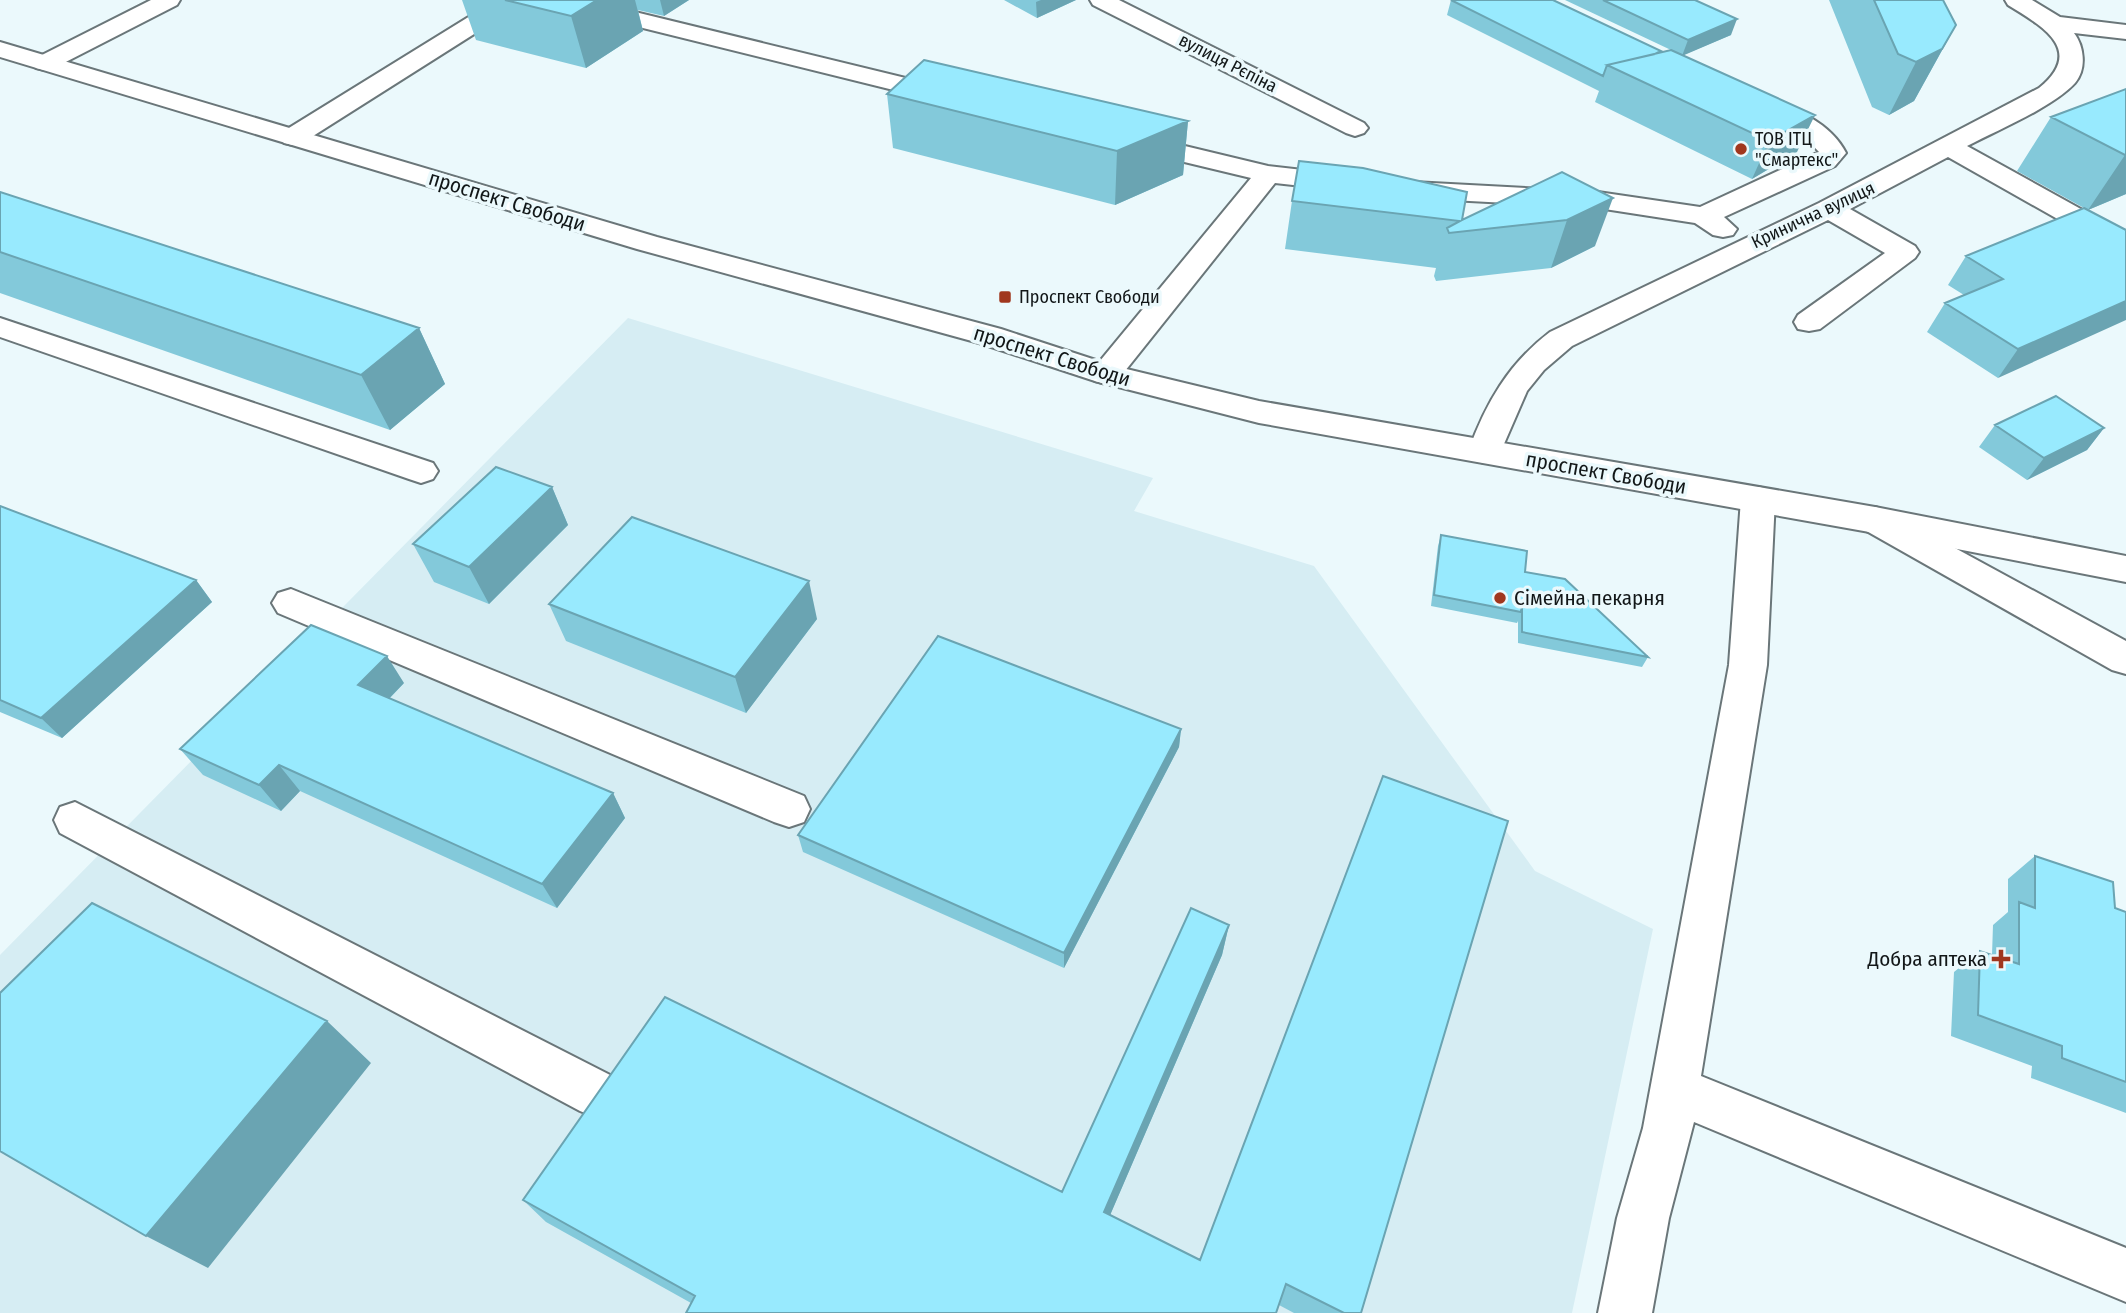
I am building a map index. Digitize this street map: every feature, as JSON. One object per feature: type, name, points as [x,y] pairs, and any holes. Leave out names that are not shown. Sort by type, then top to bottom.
[{"type":"street","points":[[46,63],[169,0]]},
{"type":"street","points":[[293,137],[512,0]]},
{"type":"street","points":[[558,0],[973,102]]},
{"type":"street","name":"вулиця Рєпіна","points":[[1101,0],[1355,128]]},
{"type":"street","points":[[2016,0],[2054,23],[2126,32]]},
{"type":"street","name":"Кринична вулиця","points":[[1485,452],[1499,409],[1521,373],[1537,356],[1588,324],[1829,209],[2048,93],[2066,78],[2071,60],[2067,39],[2054,23]]},
{"type":"street","name":"проспект Свободи","points":[[0,49],[647,243],[990,336],[1106,374],[1259,412],[1875,520],[2126,569]]},
{"type":"street","points":[[1703,216],[1826,160],[1833,153],[1831,145],[1818,133],[1740,96]]},
{"type":"street","points":[[1107,135],[1268,174],[1384,187],[1598,200],[1703,216],[1749,246]]},
{"type":"street","points":[[1948,146],[2122,241]]},
{"type":"street","points":[[1106,374],[1268,174]]},
{"type":"street","points":[[1809,322],[1905,252],[1829,209]]},
{"type":"street","points":[[0,327],[421,471]]},
{"type":"street","points":[[1625,1313],[1643,1217],[1668,1128],[1748,665],[1758,499]]},
{"type":"street","points":[[1875,520],[2126,659]]},
{"type":"street","points":[[291,603],[789,809]]},
{"type":"street","points":[[75,820],[597,1094]]},
{"type":"street","points":[[1673,1089],[2126,1275]]},
{"type":"shaded area","points":[[628,318],[1153,478],[1134,511],[1314,566],[1535,871],[1653,929],[1572,1313],[0,1313],[0,955]]},
{"type":"building","points":[[505,0],[597,0],[571,16]]},
{"type":"building","points":[[1451,0],[1553,0],[1661,51],[1607,65],[1603,76]]},
{"type":"building","points":[[1603,0],[1695,0],[1737,19],[1688,40]]},
{"type":"building","points":[[1874,0],[1943,0],[1956,25],[1942,49],[1916,62],[1898,54]]},
{"type":"building","points":[[1671,50],[1815,115],[1769,141],[1607,65]]},
{"type":"building","points":[[924,60],[1188,121],[1117,151],[887,94]]},
{"type":"building","points":[[2126,89],[2126,155],[2051,117]]},
{"type":"building","points":[[1299,161],[1363,168],[1467,192],[1462,220],[1562,172],[1613,198],[1567,220],[1449,233],[1447,228],[1460,221],[1292,201]]},
{"type":"building","points":[[0,192],[419,328],[361,375],[0,252]]},
{"type":"building","points":[[2084,208],[2126,230],[2126,301],[2018,349],[1945,303],[2003,279],[1966,256]]},
{"type":"building","points":[[2056,396],[2104,428],[2044,458],[1995,425]]},
{"type":"building","points":[[496,467],[552,487],[469,567],[413,544]]},
{"type":"building","points":[[0,506],[196,580],[41,718],[0,700]]},
{"type":"building","points":[[632,517],[809,581],[735,677],[549,604]]},
{"type":"building","name":"Сімейна пекарня","points":[[1441,535],[1527,551],[1525,572],[1565,579],[1648,657],[1522,632],[1522,604],[1521,612],[1434,595]]},
{"type":"building","points":[[311,625],[387,656],[358,685],[613,793],[542,884],[279,765],[259,785],[180,749]]},
{"type":"building","points":[[938,636],[1181,729],[1064,953],[798,835]]},
{"type":"building","points":[[1383,776],[1508,821],[1361,1313],[1344,1313],[1286,1284],[1276,1313],[686,1313],[695,1296],[523,1200],[665,997],[1062,1192],[1191,908],[1229,925],[1104,1212],[1200,1260]]},
{"type":"building","points":[[2035,856],[2113,882],[2115,908],[2126,912],[2126,1082],[2062,1058],[2062,1046],[1978,1015],[1980,951],[2019,964],[2019,902],[2035,908]]},
{"type":"building","points":[[92,903],[327,1021],[146,1236],[0,1151],[0,993]]},
{"type":"place","name":"ТОВ ІТЦ \"Смартекс\"","points":[[1741,149]]},
{"type":"place","name":"Проспект Свободи","points":[[1005,297]]},
{"type":"place","name":"Сімейна пекарня","points":[[1500,598]]},
{"type":"place","name":"Добра аптека","points":[[2001,959]]}]
